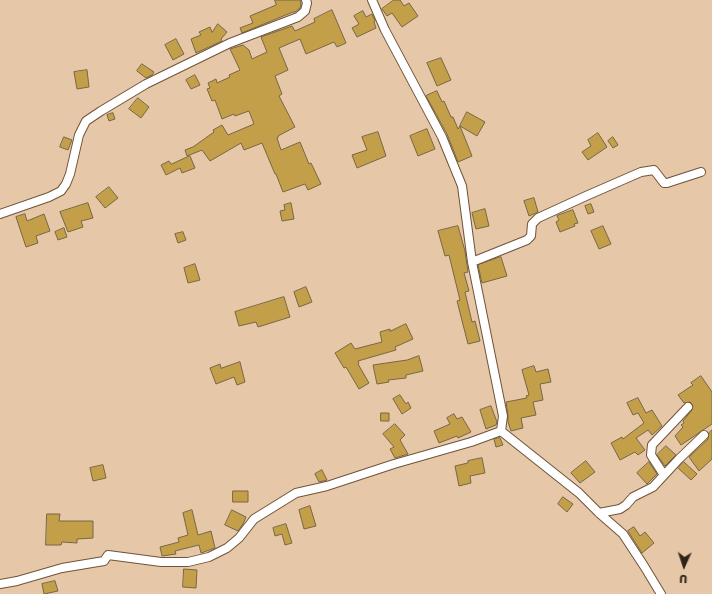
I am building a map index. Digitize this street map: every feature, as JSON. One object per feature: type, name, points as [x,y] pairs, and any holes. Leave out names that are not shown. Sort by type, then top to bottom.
[{"type":"street","points":[[0,214],[49,197],[61,191],[70,174],[79,135],[86,121],[153,80],[230,43],[298,17],[305,11],[307,3],[306,0]]},
{"type":"street","points":[[372,0],[385,30],[442,137],[462,186],[472,262],[503,416],[502,431]]},
{"type":"street","points":[[472,262],[526,240],[531,236],[532,224],[538,218],[641,172],[654,170],[664,183],[701,172]]},
{"type":"street","points":[[664,475],[651,455],[652,445],[688,407]]},
{"type":"street","points":[[502,431],[579,493],[623,534],[661,594]]},
{"type":"street","points":[[0,584],[17,581],[62,568],[104,562],[108,555],[162,562],[188,562],[209,557],[227,548],[239,538],[254,519],[296,493],[327,486],[502,431]]},
{"type":"street","points":[[599,513],[620,509],[633,497],[653,487],[704,435]]},
{"type":"building","points":[[275,0],[300,0],[301,4],[300,8],[295,12],[242,33],[240,28],[253,23],[250,16],[276,5]]},
{"type":"building","points":[[394,0],[400,0],[404,6],[409,3],[418,16],[402,27],[392,13],[387,16],[382,9]]},
{"type":"building","points":[[332,10],[346,43],[337,47],[334,42],[306,54],[300,39],[279,48],[288,70],[275,76],[282,94],[279,96],[295,127],[278,136],[277,138],[281,150],[300,142],[309,164],[311,163],[321,184],[308,190],[305,184],[283,192],[262,143],[244,150],[241,143],[210,161],[202,150],[187,156],[185,150],[193,147],[214,132],[213,130],[222,125],[228,135],[254,124],[249,111],[235,116],[234,114],[222,119],[215,100],[212,101],[207,89],[210,88],[208,83],[216,79],[217,83],[240,70],[230,49],[243,45],[249,50],[252,59],[267,52],[261,37],[292,26],[295,31],[315,22],[314,19]]},
{"type":"building","points":[[363,11],[366,17],[372,14],[376,28],[357,37],[352,28],[359,24],[354,16]]},
{"type":"building","points":[[218,24],[227,32],[221,39],[222,41],[196,53],[191,39],[201,35],[199,32],[210,27],[212,32]]},
{"type":"building","points":[[176,39],[184,54],[173,60],[165,45]]},
{"type":"building","points":[[441,58],[451,80],[437,86],[427,63]]},
{"type":"building","points":[[142,64],[154,72],[152,75],[146,78],[137,71]]},
{"type":"building","points":[[87,70],[89,87],[77,89],[74,72]]},
{"type":"building","points":[[195,75],[200,85],[191,89],[186,80]]},
{"type":"building","points":[[437,91],[442,102],[444,101],[451,117],[453,117],[458,129],[460,126],[472,156],[458,162],[447,134],[426,96]]},
{"type":"building","points":[[138,98],[149,107],[141,118],[129,109]]},
{"type":"building","points":[[467,112],[485,122],[477,136],[460,126]]},
{"type":"building","points":[[113,113],[115,119],[109,121],[107,115]]},
{"type":"building","points":[[427,129],[435,149],[418,156],[410,136]]},
{"type":"building","points":[[378,132],[386,156],[357,168],[352,155],[367,150],[362,137]]},
{"type":"building","points":[[598,133],[607,147],[588,160],[582,152],[591,146],[588,140]]},
{"type":"building","points":[[64,137],[72,140],[68,150],[60,147]]},
{"type":"building","points":[[613,137],[618,145],[613,148],[608,141]]},
{"type":"building","points":[[190,156],[195,168],[182,173],[180,168],[166,175],[161,165],[169,161],[171,164]]},
{"type":"building","points":[[109,187],[118,198],[105,208],[96,197]]},
{"type":"building","points":[[534,198],[538,212],[529,216],[524,201]]},
{"type":"building","points":[[88,203],[93,218],[81,221],[83,227],[68,232],[60,212]]},
{"type":"building","points":[[291,203],[294,219],[282,221],[280,211],[285,210],[284,205]]},
{"type":"building","points":[[591,204],[594,212],[588,214],[585,206]]},
{"type":"building","points":[[485,209],[489,226],[476,229],[472,213]]},
{"type":"building","points":[[573,210],[578,223],[574,224],[575,226],[560,232],[556,222],[559,220],[557,216]]},
{"type":"building","points":[[25,214],[27,221],[44,214],[50,231],[36,236],[38,243],[26,247],[16,217]]},
{"type":"building","points":[[458,226],[465,251],[468,272],[464,273],[469,291],[465,292],[472,322],[475,321],[480,341],[468,344],[457,301],[460,300],[449,255],[445,256],[438,231]]},
{"type":"building","points":[[603,226],[611,244],[599,249],[591,231]]},
{"type":"building","points":[[64,228],[67,237],[58,240],[55,232]]},
{"type":"building","points":[[183,232],[186,240],[178,243],[175,234]]},
{"type":"building","points":[[501,257],[507,276],[482,283],[478,265]]},
{"type":"building","points":[[195,264],[200,280],[188,283],[184,268]]},
{"type":"building","points":[[306,287],[312,302],[299,307],[294,292]]},
{"type":"building","points":[[284,297],[290,317],[258,327],[256,322],[239,326],[235,312]]},
{"type":"building","points":[[406,324],[413,339],[395,347],[396,350],[358,361],[358,364],[369,383],[359,389],[346,367],[344,368],[335,353],[351,343],[355,349],[382,342],[380,332],[390,329],[390,331]]},
{"type":"building","points":[[419,356],[423,371],[406,375],[406,378],[388,380],[389,382],[377,384],[373,365],[407,360]]},
{"type":"building","points":[[240,362],[245,382],[237,385],[234,377],[216,384],[210,368],[220,364],[221,368]]},
{"type":"building","points":[[534,366],[536,372],[548,369],[551,382],[540,384],[543,400],[533,402],[536,415],[521,418],[523,428],[511,431],[508,422],[506,402],[527,398],[526,396],[529,395],[522,370]]},
{"type":"building","points":[[701,376],[712,392],[712,424],[681,445],[675,436],[683,427],[681,425],[684,423],[683,421],[692,410],[693,406],[690,402],[684,403],[678,395],[693,385],[691,383]]},
{"type":"building","points":[[400,395],[406,404],[408,402],[411,408],[402,414],[393,399]]},
{"type":"building","points":[[638,398],[646,413],[652,410],[662,426],[652,435],[648,430],[636,438],[645,450],[638,455],[635,452],[620,460],[611,443],[622,437],[623,439],[644,423],[638,413],[633,415],[627,403]]},
{"type":"building","points":[[491,406],[497,422],[496,425],[486,429],[480,410]]},
{"type":"building","points":[[381,413],[389,413],[389,421],[381,421]]},
{"type":"building","points":[[454,414],[457,419],[462,417],[471,432],[458,438],[457,436],[439,443],[434,431],[450,424],[447,418]]},
{"type":"building","points":[[395,424],[405,435],[400,440],[408,454],[395,458],[390,449],[394,447],[383,434]]},
{"type":"building","points":[[712,430],[712,459],[699,471],[689,457],[708,439],[709,433]]},
{"type":"building","points":[[500,438],[503,445],[496,447],[494,439]]},
{"type":"building","points":[[666,446],[676,455],[665,466],[657,455]]},
{"type":"building","points":[[482,458],[485,473],[470,476],[471,483],[459,486],[455,466]]},
{"type":"building","points":[[586,461],[595,472],[580,483],[571,473]]},
{"type":"building","points":[[649,462],[657,474],[647,484],[637,473]]},
{"type":"building","points":[[684,462],[697,474],[691,480],[678,468]]},
{"type":"building","points":[[103,465],[106,478],[93,481],[90,468]]},
{"type":"building","points":[[322,470],[327,480],[319,482],[315,474]]},
{"type":"building","points":[[233,491],[248,491],[248,502],[233,502]]},
{"type":"building","points":[[563,497],[573,504],[567,512],[558,504]]},
{"type":"building","points":[[310,506],[316,526],[304,529],[299,510]]},
{"type":"building","points":[[192,510],[198,535],[211,531],[215,548],[201,553],[199,545],[175,551],[176,554],[162,556],[160,547],[179,542],[178,538],[188,535],[183,513]]},
{"type":"building","points":[[232,510],[246,517],[238,531],[225,525]]},
{"type":"building","points":[[47,514],[60,514],[59,521],[93,521],[93,538],[77,539],[77,543],[62,542],[61,545],[46,545]]},
{"type":"building","points":[[286,524],[292,543],[285,545],[282,534],[275,536],[273,528]]},
{"type":"building","points":[[634,527],[640,536],[645,532],[654,543],[642,553],[628,531]]},
{"type":"building","points":[[184,569],[197,570],[196,588],[183,587]]},
{"type":"building","points":[[55,581],[58,591],[44,594],[42,584]]}]
